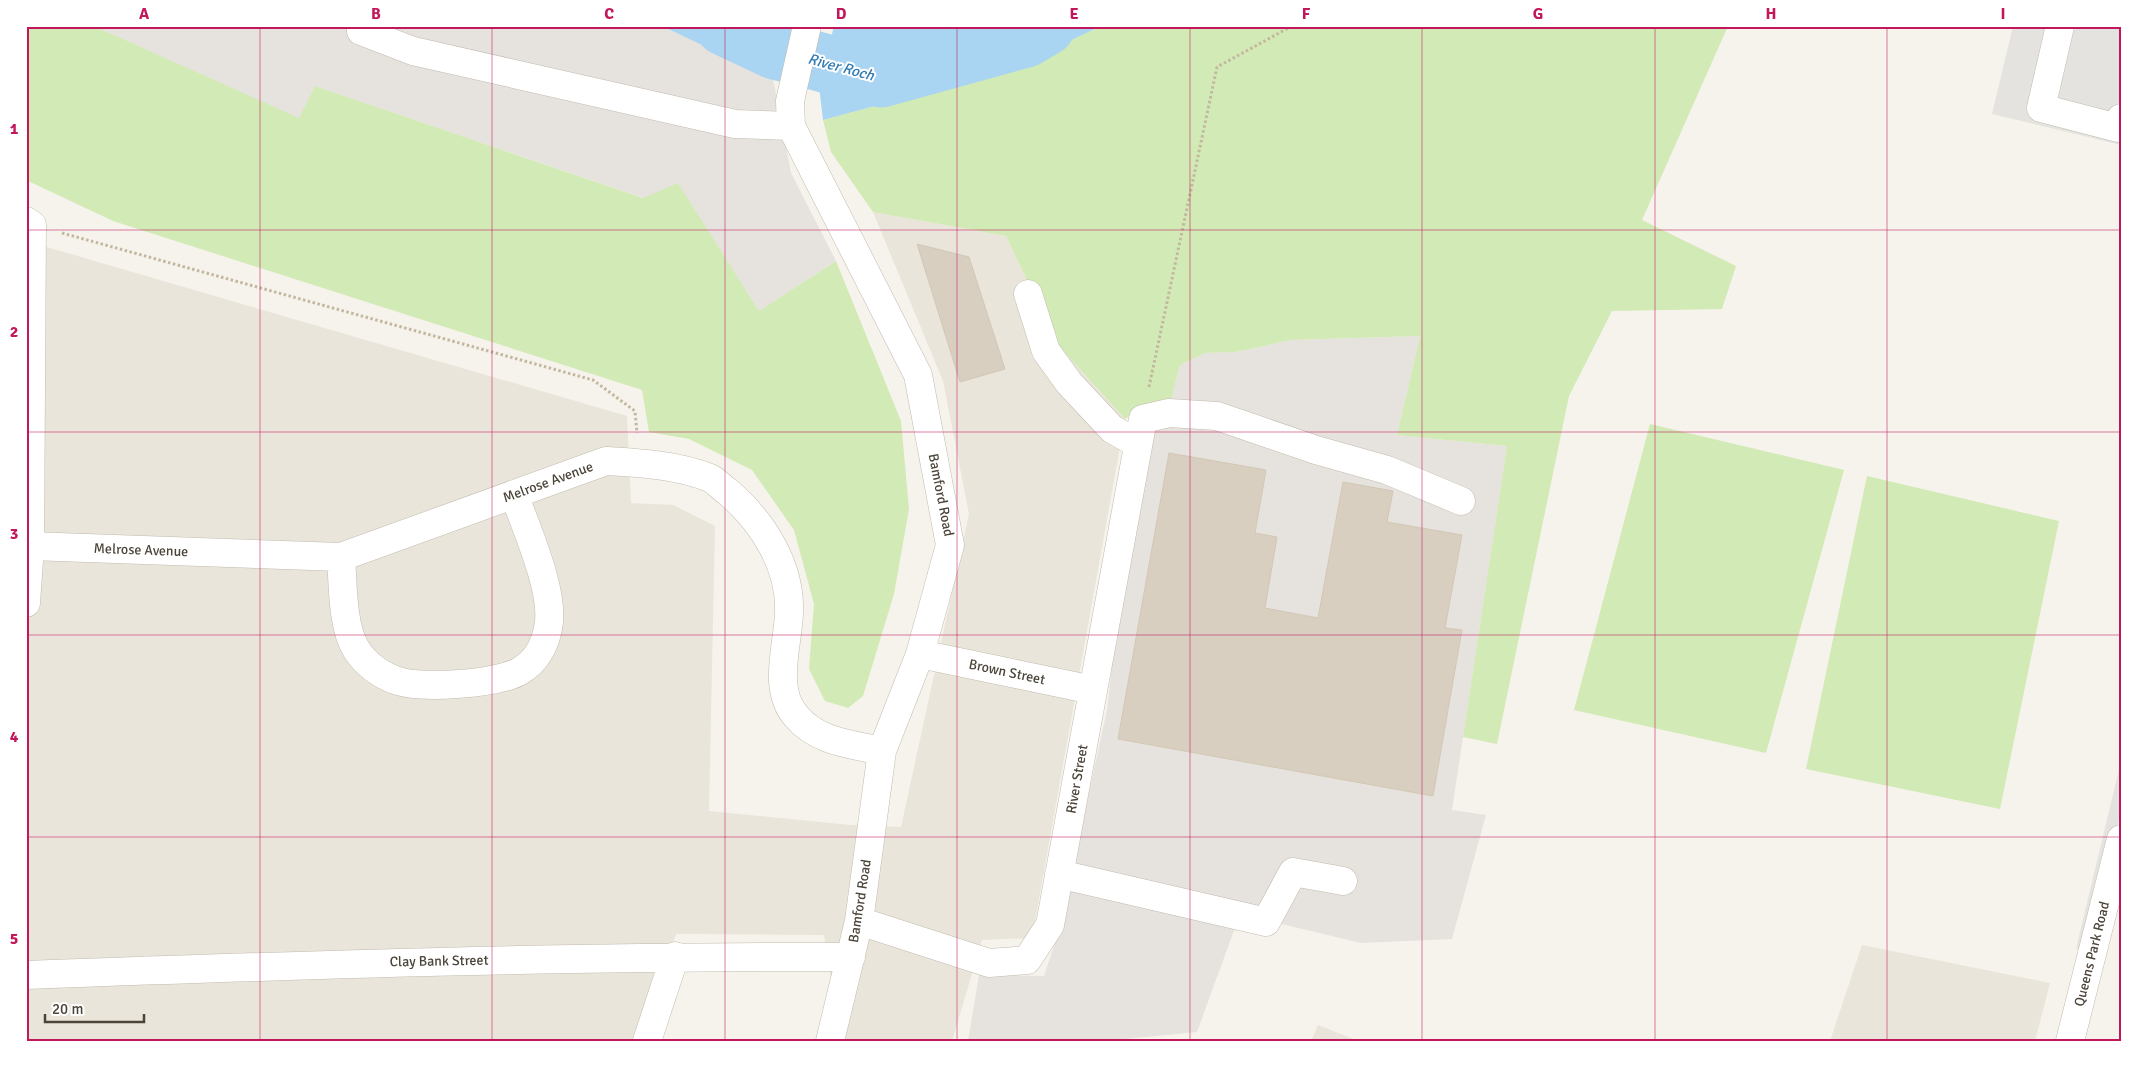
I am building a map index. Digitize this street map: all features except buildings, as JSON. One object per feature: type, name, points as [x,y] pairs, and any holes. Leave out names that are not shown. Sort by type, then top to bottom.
[{"type":"street","points":[[361,30],[413,51],[735,124],[790,113],[807,26]]},
{"type":"street","points":[[2060,26],[2041,108],[2118,128],[2121,118]]},
{"type":"street","name":"Bamford Road","points":[[790,113],[918,375],[950,546],[920,654],[882,751],[859,921],[830,1041]]},
{"type":"street","points":[[26,603],[30,546],[29,223]]},
{"type":"street","points":[[1028,294],[1046,351],[1063,375],[1112,429],[1140,432],[1169,413],[1217,416],[1316,450],[1387,470],[1461,501]]},
{"type":"street","name":"River Street","points":[[859,921],[989,963],[1027,960],[1050,925],[1140,432]]},
{"type":"street","name":"Melrose Avenue","points":[[30,546],[341,557],[606,461],[676,468],[712,479],[738,501],[762,528],[777,556],[787,587],[789,612],[783,684],[787,701],[795,716],[809,730],[826,738],[882,751]]},
{"type":"street","points":[[341,557],[347,622],[356,649],[374,669],[398,681],[424,685],[496,680],[521,671],[540,652],[549,627],[550,604],[514,494]]},
{"type":"street","name":"Brown Street","points":[[920,654],[1093,690]]},
{"type":"street","name":"Queens Park Road","points":[[2070,1041],[2121,839]]},
{"type":"street","points":[[1059,874],[1266,922],[1293,872],[1343,882]]},
{"type":"street","points":[[647,1041],[675,956]]},
{"type":"street","name":"Clay Bank Street","points":[[26,975],[309,964],[675,956],[851,957]]},
{"type":"path","points":[[1140,432],[1217,67],[1292,26]]},
{"type":"path","points":[[29,223],[594,380],[635,411],[640,463]]},
{"type":"shaded area","points":[[94,26],[662,26],[773,79],[791,173],[836,261],[759,311],[678,184],[644,198],[315,86],[299,119]]},
{"type":"shaded area","points":[[2013,26],[2121,26],[2121,145],[1992,114]]},
{"type":"shaded area","points":[[873,212],[1006,236],[1058,345],[1125,419],[1032,938],[982,940],[952,1041],[841,1041],[824,935],[676,934],[640,1041],[26,1041],[26,241],[627,416],[631,503],[673,505],[715,526],[709,811],[851,825],[901,827],[969,514],[943,381]]},
{"type":"shaded area","points":[[1420,336],[1397,435],[1507,446],[1452,810],[1486,815],[1452,939],[1361,943],[1240,914],[1197,1032],[1125,1039],[1124,1041],[968,1041],[979,975],[1044,976],[1059,931],[1107,710],[1142,407],[1170,405],[1180,365],[1205,353],[1236,352],[1291,340]]},
{"type":"shaded area","points":[[2121,761],[2121,811],[2087,951],[2076,949]]},
{"type":"shaded area","points":[[1862,945],[2050,983],[2035,1041],[1830,1041]]},
{"type":"shaded area","points":[[1318,1025],[1359,1041],[1311,1041]]},
{"type":"green space","points":[[26,26],[94,26],[299,118],[315,86],[643,198],[678,183],[759,311],[836,261],[901,421],[909,509],[894,594],[863,696],[848,708],[825,701],[809,669],[814,604],[794,530],[752,470],[689,439],[649,432],[642,390],[113,221],[26,180]]},
{"type":"green space","points":[[1101,26],[1728,26],[1642,220],[1736,266],[1722,309],[1612,311],[1569,396],[1497,744],[1463,737],[1507,446],[1397,435],[1420,336],[1291,340],[1236,352],[1205,353],[1180,365],[1170,405],[1142,407],[1125,419],[1058,345],[1006,236],[873,212],[831,152],[823,120],[1011,69]]},
{"type":"green space","points":[[1650,424],[1844,470],[1766,753],[1574,710]]},
{"type":"green space","points":[[1867,476],[2059,521],[2000,809],[1806,769]]},
{"type":"water","points":[[662,26],[785,26],[773,79]]},
{"type":"water","points":[[834,26],[1101,26],[1011,69],[823,120],[819,86]]},
{"type":"waterway","name":"River Roch","points":[[724,26],[775,50],[881,78],[1026,38],[1046,26]]}]
